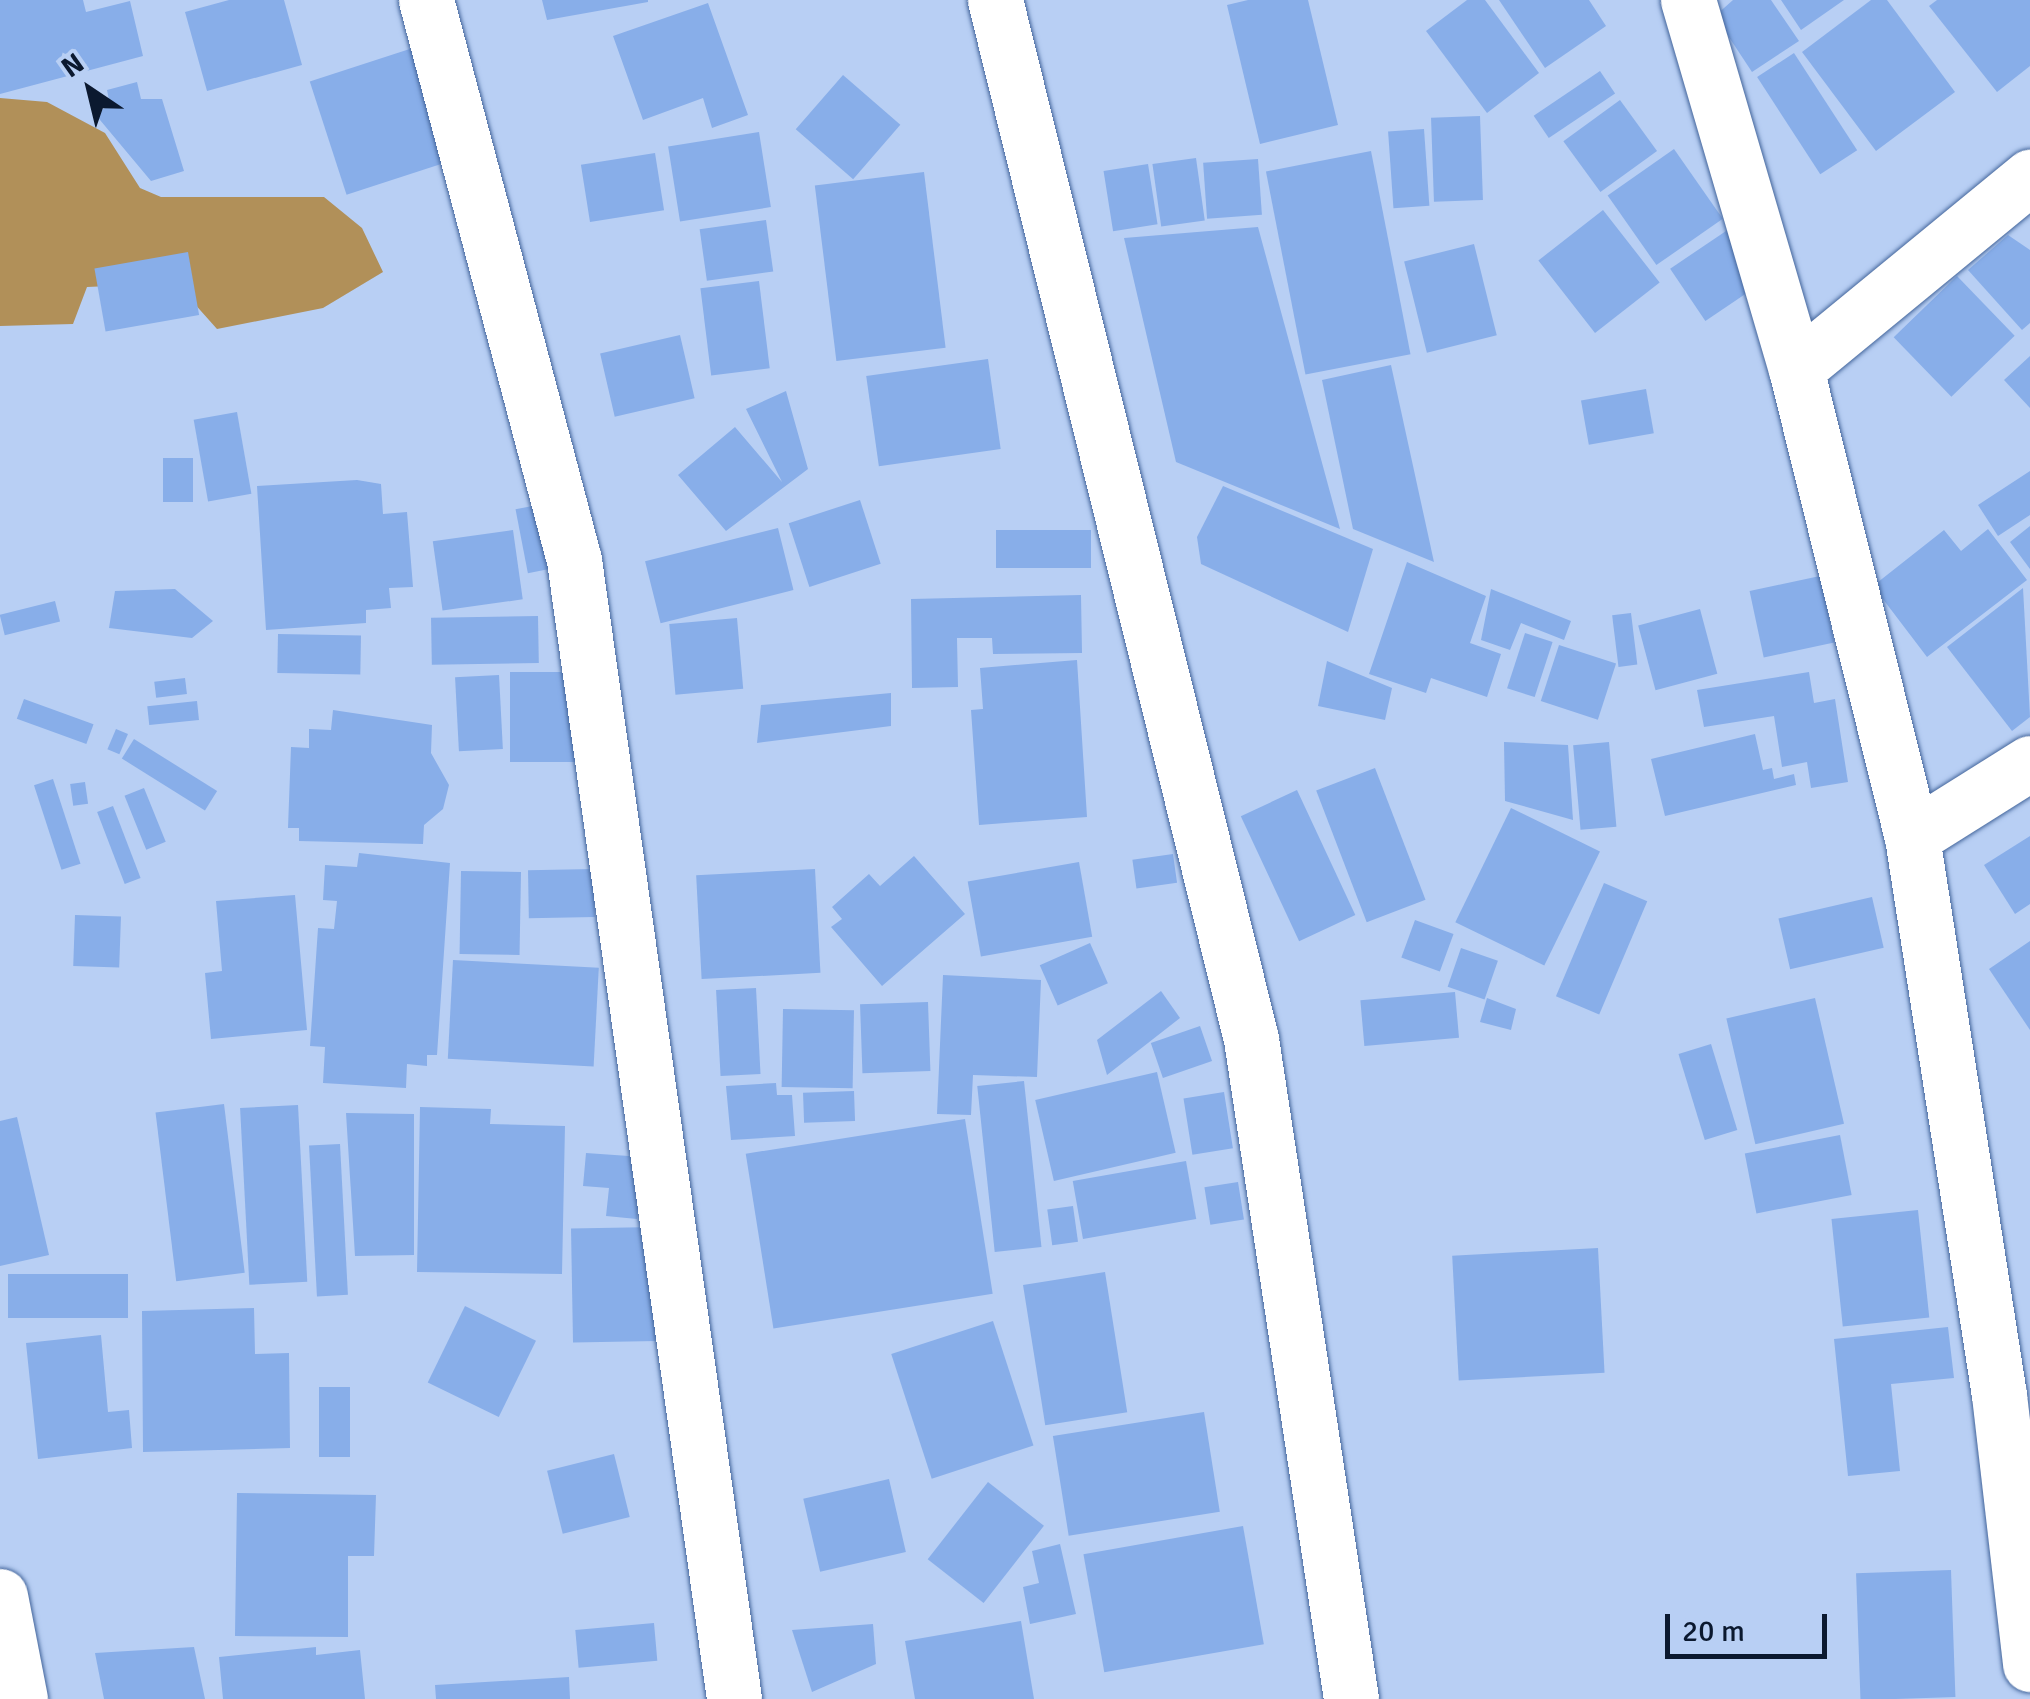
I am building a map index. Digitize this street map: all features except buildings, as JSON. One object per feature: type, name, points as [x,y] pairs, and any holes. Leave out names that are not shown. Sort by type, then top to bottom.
[{"type":"street","points":[[426,0],[574,560],[734,1699]]},
{"type":"street","points":[[995,0],[1251,1039],[1352,1699]]},
{"type":"street","points":[[1688,0],[1796,369],[1912,837],[2014,1383],[2030,1664]]},
{"type":"street","points":[[1796,369],[2030,177]]},
{"type":"street","points":[[1912,837],[2030,763]]},
{"type":"street","points":[[0,1596],[20,1699]]},
{"type":"shaded area","points":[[0,98],[47,102],[105,133],[140,188],[161,197],[324,197],[362,228],[383,272],[323,308],[217,329],[176,283],[87,287],[73,324],[0,326]]}]
